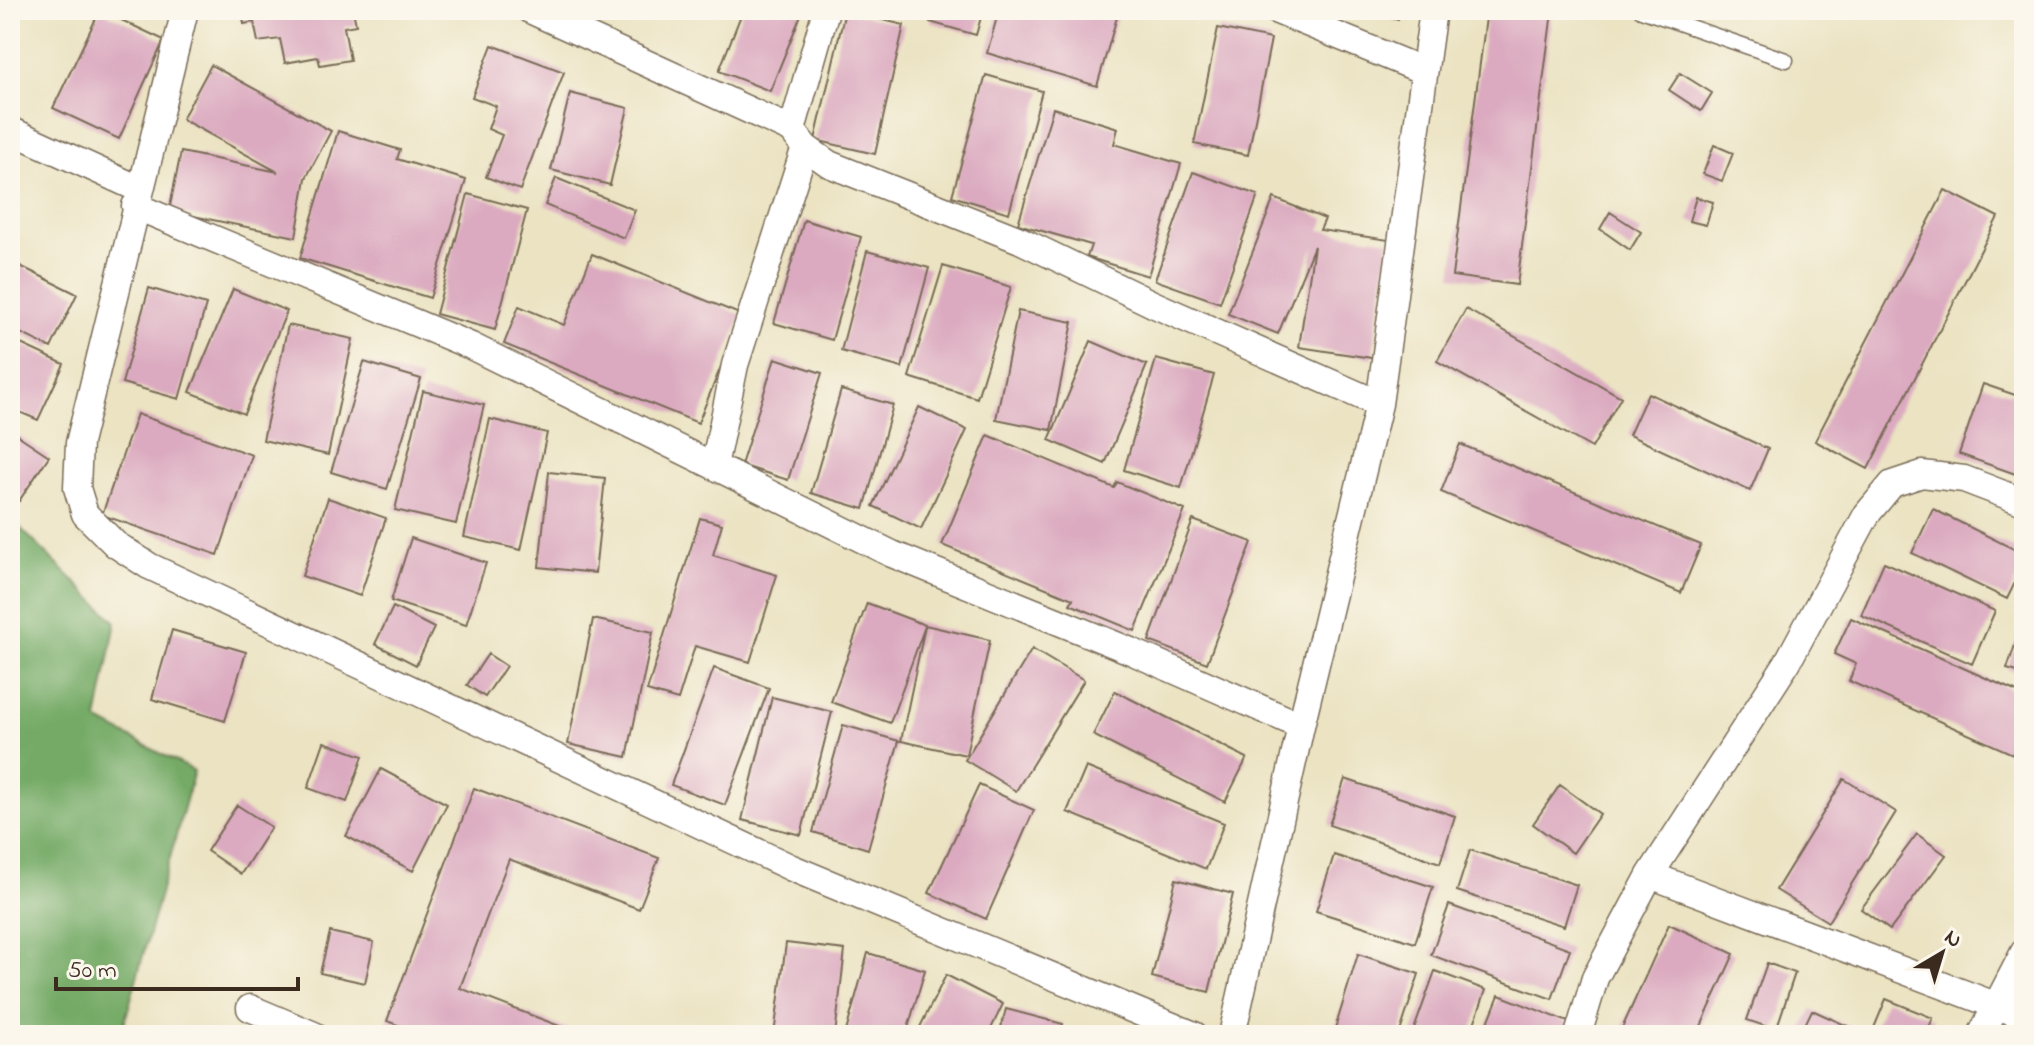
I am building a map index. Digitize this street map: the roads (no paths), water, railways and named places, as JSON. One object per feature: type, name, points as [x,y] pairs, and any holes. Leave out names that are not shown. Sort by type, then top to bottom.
[{"type":"street","points":[[185,10],[79,443],[77,488],[85,514],[115,544],[149,566],[284,631],[792,868],[1194,1035]]},
{"type":"street","points":[[530,10],[799,139],[829,164],[1020,240],[1155,305],[1379,404]]},
{"type":"street","points":[[714,466],[735,365],[799,139],[826,10]]},
{"type":"street","points":[[1275,10],[1424,71]]},
{"type":"street","points":[[1232,1035],[1301,726],[1379,404],[1433,10]]},
{"type":"street","points":[[10,130],[137,198],[471,346],[892,554],[1133,652],[1301,726]]},
{"type":"street","points":[[1578,1035],[1595,978],[1650,875],[1787,663],[1867,514],[1892,484],[1922,474],[1964,479],[2024,502]]},
{"type":"street","points":[[1650,875],[2024,1016]]},
{"type":"street","points":[[1981,1035],[2024,952]]},
{"type":"street","points":[[250,1008],[314,1035]]},
{"type":"lane","points":[[1641,10],[1786,60]]}]
